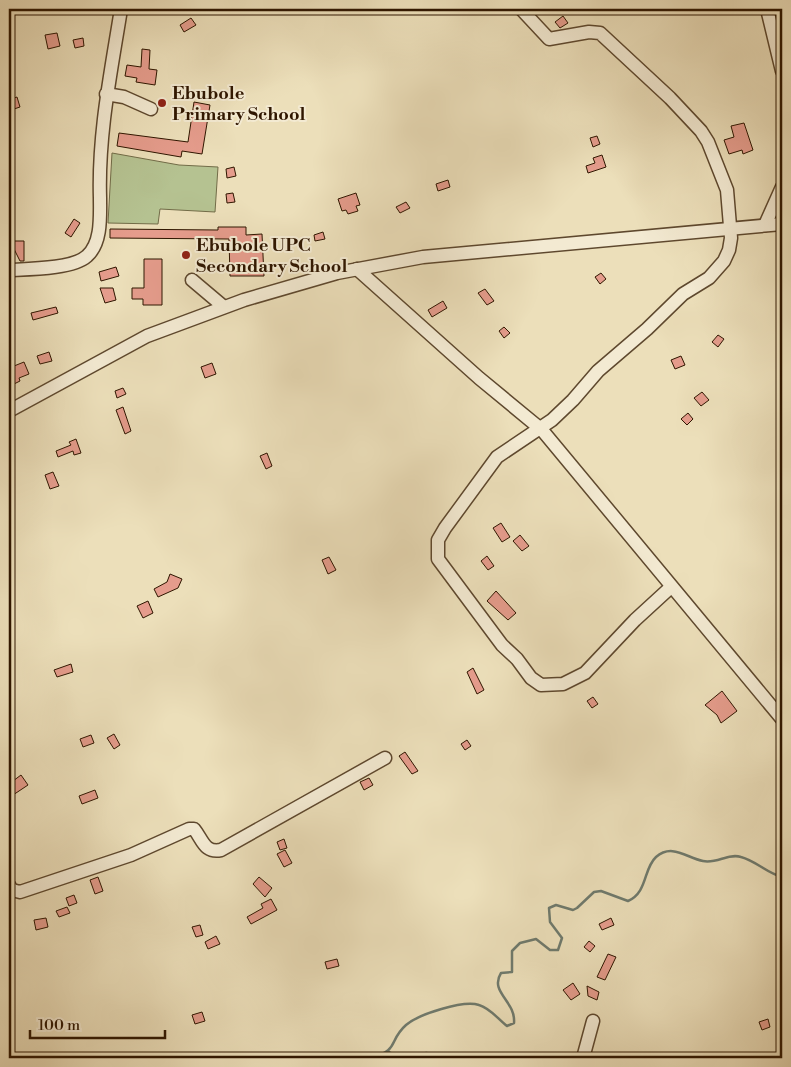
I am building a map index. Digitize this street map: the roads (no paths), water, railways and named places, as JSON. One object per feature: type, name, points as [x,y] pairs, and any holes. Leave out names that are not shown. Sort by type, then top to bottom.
[{"type":"street","points":[[9,270],[74,262],[87,256],[96,242],[100,227],[98,168],[106,94],[121,9]]},
{"type":"street","points":[[521,9],[549,39],[589,32],[600,34],[691,119],[708,142],[721,171],[730,207],[729,250],[717,270],[700,285],[683,294],[647,330],[598,371],[573,400],[540,428],[497,457],[453,513],[438,540],[438,559],[502,645],[536,683],[563,684],[573,680],[596,664],[636,620],[671,587]]},
{"type":"street","points":[[767,9],[782,71]]},
{"type":"street","points":[[106,94],[124,97],[151,109]]},
{"type":"street","points":[[765,225],[782,186]]},
{"type":"street","points":[[9,411],[147,336],[281,288],[357,268],[397,260],[457,253],[782,224]]},
{"type":"street","points":[[357,268],[479,378],[540,428],[782,720]]},
{"type":"street","points":[[192,280],[224,307]]},
{"type":"street","points":[[9,885],[12,890],[20,892],[131,855],[189,829],[197,833],[207,849],[213,851],[220,850],[385,758]]},
{"type":"street","points":[[583,1058],[593,1021]]},
{"type":"waterway","points":[[371,1058],[386,1052],[406,1025],[412,1021],[452,1006],[463,1004],[483,1006],[507,1026],[514,1023],[514,1015],[500,991],[498,980],[501,973],[512,972],[512,951],[520,943],[536,939],[550,950],[558,950],[562,938],[550,922],[549,908],[556,905],[573,910],[594,892],[601,891],[628,901],[639,892],[652,862],[662,853],[674,851],[708,862],[736,856],[752,861],[771,873],[782,877]]},
{"type":"waterway","points":[[389,1052],[397,1056],[427,1053],[431,1058]]},
{"type":"place","name":"Ebubole Primary School","points":[[162,103]]},
{"type":"place","name":"Ebubole UPC Secondary School","points":[[186,255]]}]
